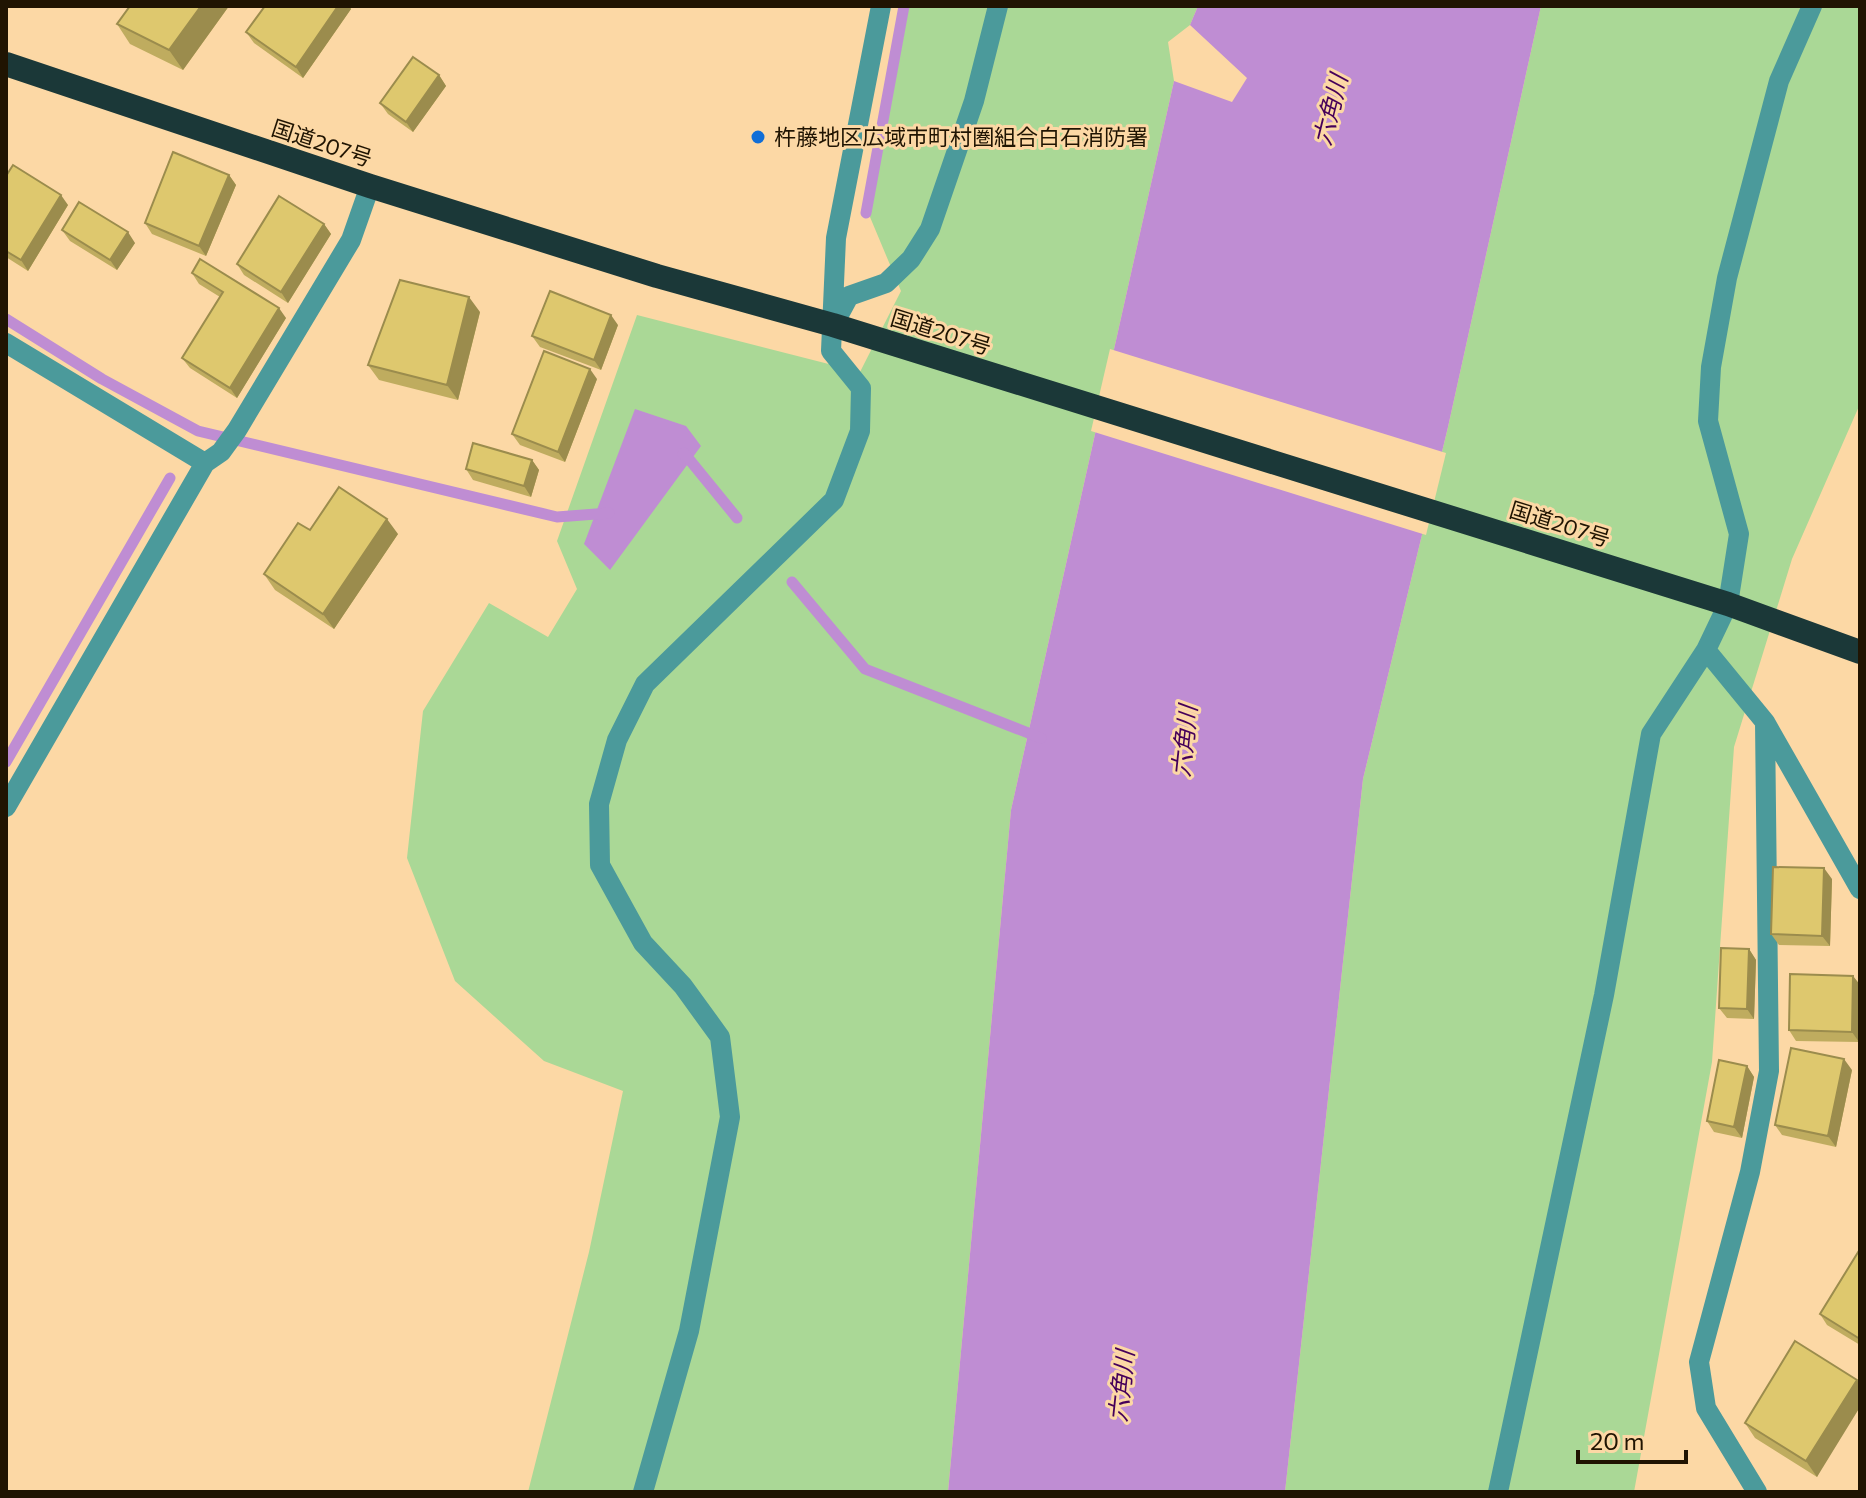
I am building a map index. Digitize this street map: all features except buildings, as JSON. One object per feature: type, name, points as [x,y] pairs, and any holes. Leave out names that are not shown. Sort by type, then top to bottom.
[{"type":"highway","name":"国道207号","points":[[6,64],[370,186],[657,276],[833,325],[1684,590],[1860,652]]},
{"type":"street","points":[[643,1492],[689,1331],[730,1117],[720,1037],[683,986],[643,943],[600,865],[599,804],[617,740],[645,684],[834,500],[860,431],[861,388],[831,351],[833,286],[836,238],[881,6]]},
{"type":"street","points":[[833,325],[849,296],[886,283],[911,259],[930,229],[974,101],[998,6]]},
{"type":"street","points":[[1498,1492],[1604,995],[1651,734],[1706,650],[1728,604],[1739,534],[1708,421],[1711,367],[1727,278],[1779,81],[1812,6]]},
{"type":"street","points":[[6,807],[213,457],[237,430],[351,240],[370,186]]},
{"type":"street","points":[[6,343],[213,457]]},
{"type":"street","points":[[1706,650],[1765,722],[1860,889]]},
{"type":"street","points":[[1757,1492],[1706,1408],[1699,1362],[1750,1172],[1769,1071],[1765,722]]},
{"type":"green space","points":[[909,6],[1198,6],[1190,25],[1168,42],[1174,81],[1011,810],[948,1492],[528,1492],[589,1252],[623,1091],[544,1061],[455,981],[407,858],[423,711],[489,603],[548,637],[577,589],[557,541],[637,315],[860,372],[901,291],[870,217]]},
{"type":"green space","points":[[1541,6],[1860,6],[1860,404],[1792,559],[1734,747],[1712,1062],[1634,1492],[1285,1492],[1363,779],[1448,427]]},
{"type":"water","name":"六角川","points":[[1198,6],[1541,6],[1448,427],[1363,779],[1285,1492],[948,1492],[1011,810],[1174,81],[1232,102],[1247,78],[1190,25]]},
{"type":"water","points":[[635,409],[686,426],[701,446],[610,570],[584,544]]},
{"type":"pier","points":[[1110,349],[1446,453],[1426,535],[1091,431]]},
{"type":"waterway","points":[[866,213],[904,6]]},
{"type":"waterway","points":[[6,319],[102,379],[198,431],[557,517],[609,513]]},
{"type":"waterway","points":[[683,454],[737,518]]},
{"type":"waterway","points":[[6,762],[170,478]]},
{"type":"waterway","points":[[792,582],[865,669],[1041,738]]},
{"type":"place","name":"杵藤地区広域市町村圏組合白石消防署","points":[[758,137]]}]
